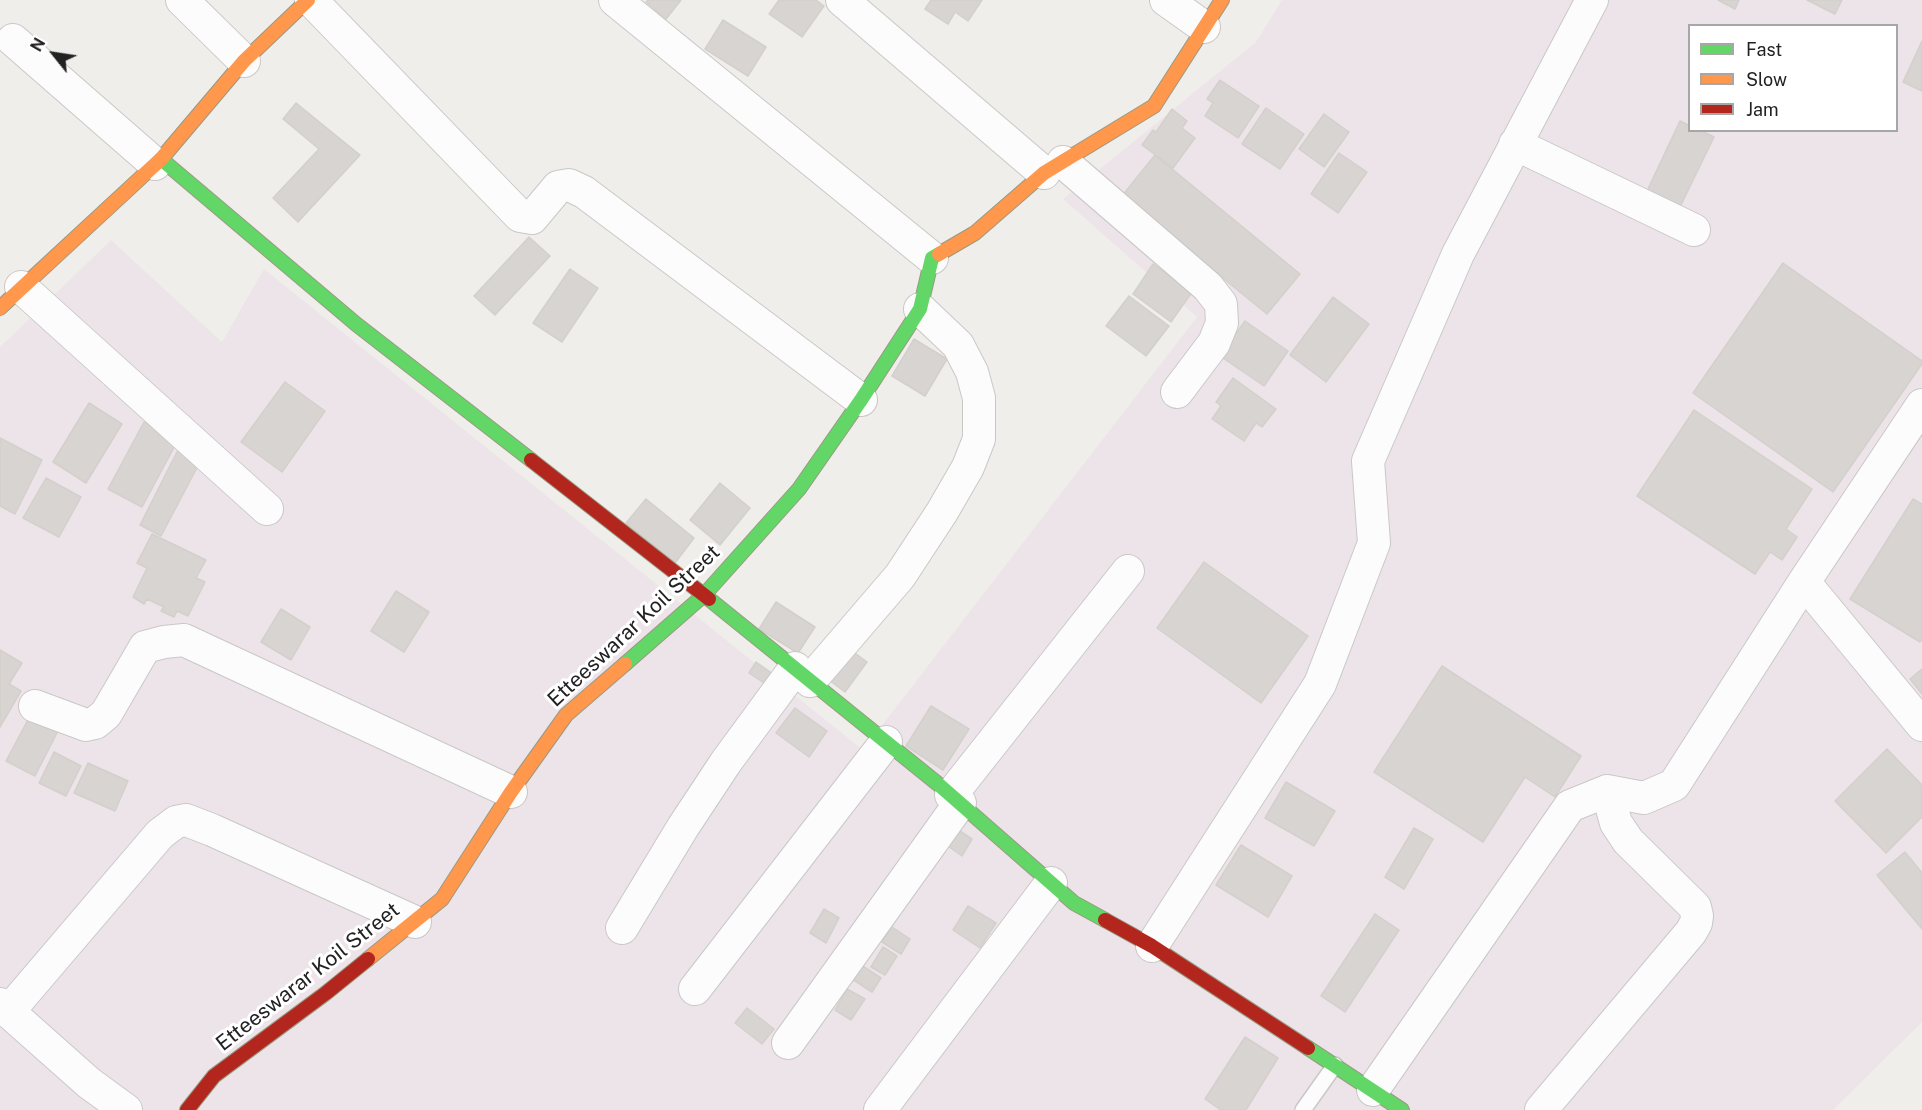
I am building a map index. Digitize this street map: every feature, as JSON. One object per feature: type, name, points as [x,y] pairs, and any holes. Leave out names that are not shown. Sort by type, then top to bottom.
[{"type":"street","points":[[182,0],[244,61]]},
{"type":"street","points":[[267,508],[11,298],[158,162],[244,61],[309,0],[520,216],[532,218],[558,187],[569,185],[584,192],[861,400]]},
{"type":"street","points":[[615,0],[932,258],[975,233],[1054,167],[1154,106],[1222,0]]},
{"type":"street","points":[[842,0],[1208,287],[1221,304],[1222,323],[1214,343],[1177,392]]},
{"type":"street","points":[[1166,0],[1204,27]]},
{"type":"street","points":[[1152,946],[1320,684],[1374,543],[1368,461],[1458,254],[1592,0]]},
{"type":"street","points":[[13,40],[356,324],[803,674],[956,799],[1074,903],[1152,946],[1402,1110]]},
{"type":"street","points":[[1515,144],[1694,230]]},
{"type":"street","name":"Etteeswarar Koil Street","points":[[187,1110],[214,1076],[326,993],[442,899],[511,792],[566,715],[704,595],[799,489],[861,400],[920,309],[932,258]]},
{"type":"street","points":[[622,928],[683,827],[726,762],[803,674],[900,576],[968,467],[979,439],[979,398],[972,372],[958,345],[920,309]]},
{"type":"street","points":[[1373,1090],[1570,807],[1607,791],[1644,798],[1674,785],[1804,582],[1922,405]]},
{"type":"street","points":[[788,1043],[956,799],[1128,571]]},
{"type":"street","points":[[1804,582],[1922,725]]},
{"type":"street","points":[[35,706],[86,725],[95,723],[106,714],[145,647],[184,640],[511,792]]},
{"type":"street","points":[[695,989],[886,742]]},
{"type":"street","points":[[1541,1110],[1691,932],[1696,923],[1695,907],[1628,841],[1616,823],[1607,791]]},
{"type":"street","points":[[126,1110],[89,1083],[4,1008],[160,834],[176,822],[186,820],[212,830],[415,922]]},
{"type":"street","points":[[880,1110],[1052,883]]},
{"type":"lane","points":[[1303,1110],[1335,1065]]},
{"type":"shaded area","points":[[1282,0],[1922,0],[1922,1022],[1833,1110],[0,1110],[0,347],[111,240],[222,342],[264,269],[863,750],[1197,317],[1063,199],[1256,42]]},
{"type":"building","points":[[648,0],[681,0],[666,19],[646,2]]},
{"type":"building","points":[[779,0],[816,0],[824,6],[802,37],[769,14]]},
{"type":"building","points":[[931,0],[982,0],[968,21],[955,12],[948,24],[925,9]]},
{"type":"building","points":[[1718,0],[1739,0],[1735,9]]},
{"type":"building","points":[[1807,0],[1842,0],[1835,14]]},
{"type":"building","points":[[723,20],[766,47],[748,76],[705,49]]},
{"type":"building","points":[[1922,41],[1922,91],[1903,82]]},
{"type":"building","points":[[1220,80],[1259,106],[1238,138],[1205,116],[1213,103],[1207,99]]},
{"type":"building","points":[[296,103],[360,155],[298,222],[273,198],[319,149],[283,119]]},
{"type":"building","points":[[1266,108],[1304,134],[1280,169],[1242,144]]},
{"type":"building","points":[[1172,109],[1187,121],[1182,128],[1195,138],[1173,168],[1142,145],[1153,130],[1156,132]]},
{"type":"building","points":[[1324,114],[1349,132],[1324,167],[1299,149]]},
{"type":"building","points":[[1680,121],[1688,125],[1688,132],[1704,132],[1714,137],[1680,207],[1647,191]]},
{"type":"building","points":[[1339,153],[1367,172],[1338,213],[1311,194]]},
{"type":"building","points":[[1155,155],[1300,274],[1267,314],[1122,196]]},
{"type":"building","points":[[529,237],[550,256],[495,315],[474,296]]},
{"type":"building","points":[[1783,263],[1922,361],[1833,492],[1693,393]]},
{"type":"building","points":[[1153,264],[1192,292],[1171,322],[1133,294]]},
{"type":"building","points":[[570,269],[598,288],[562,342],[533,323]]},
{"type":"building","points":[[1129,296],[1169,326],[1146,356],[1106,326]]},
{"type":"building","points":[[1333,297],[1369,324],[1326,382],[1290,355]]},
{"type":"building","points":[[1245,321],[1288,351],[1264,386],[1220,356]]},
{"type":"building","points":[[914,339],[947,359],[925,396],[892,376]]},
{"type":"building","points":[[1233,378],[1276,409],[1262,427],[1256,423],[1244,441],[1212,419],[1221,406],[1216,402]]},
{"type":"building","points":[[285,382],[325,411],[282,472],[241,442]]},
{"type":"building","points":[[89,403],[122,424],[86,483],[53,462]]},
{"type":"building","points":[[1694,410],[1812,489],[1786,529],[1797,537],[1782,560],[1770,552],[1755,574],[1637,496]]},
{"type":"building","points":[[144,422],[178,440],[142,507],[108,489]]},
{"type":"building","points":[[0,438],[42,460],[15,514],[0,506]]},
{"type":"building","points":[[178,450],[200,462],[161,536],[140,525]]},
{"type":"building","points":[[46,478],[81,497],[59,537],[23,518]]},
{"type":"building","points":[[720,483],[750,508],[720,545],[690,520]]},
{"type":"building","points":[[646,499],[694,538],[675,563],[626,523]]},
{"type":"building","points":[[1913,499],[1922,504],[1922,640],[1920,642],[1850,599]]},
{"type":"building","points":[[152,534],[206,560],[196,578],[205,582],[188,616],[177,611],[174,617],[161,611],[164,607],[147,599],[144,604],[133,597],[147,568],[137,563]]},
{"type":"building","points":[[1204,562],[1308,636],[1261,703],[1157,628]]},
{"type":"building","points":[[396,591],[429,612],[404,652],[371,631]]},
{"type":"building","points":[[776,602],[815,627],[798,653],[759,629]]},
{"type":"building","points":[[281,609],[310,627],[291,660],[261,642]]},
{"type":"building","points":[[844,645],[867,662],[845,692],[822,675]]},
{"type":"building","points":[[0,650],[22,663],[9,684],[21,691],[0,727]]},
{"type":"building","points":[[756,662],[776,676],[770,687],[749,673]]},
{"type":"building","points":[[1442,666],[1581,756],[1555,797],[1525,777],[1483,842],[1374,772]]},
{"type":"building","points":[[1922,669],[1922,694],[1910,679]]},
{"type":"building","points":[[931,706],[969,729],[943,770],[906,746]]},
{"type":"building","points":[[795,708],[827,731],[809,757],[776,733]]},
{"type":"building","points":[[31,714],[59,729],[35,776],[6,761]]},
{"type":"building","points":[[1887,749],[1922,785],[1922,817],[1886,853],[1835,801]]},
{"type":"building","points":[[54,752],[81,766],[66,796],[39,783]]},
{"type":"building","points":[[88,763],[128,781],[115,811],[74,793]]},
{"type":"building","points":[[1286,782],[1335,811],[1314,846],[1265,818]]},
{"type":"building","points":[[952,826],[972,839],[962,856],[942,842]]},
{"type":"building","points":[[1414,828],[1433,839],[1404,889],[1385,877]]},
{"type":"building","points":[[1241,845],[1292,876],[1268,917],[1216,885]]},
{"type":"building","points":[[1905,852],[1922,873],[1922,929],[1877,875]]},
{"type":"building","points":[[968,906],[996,923],[980,948],[953,930]]},
{"type":"building","points":[[824,909],[839,918],[826,943],[810,933]]},
{"type":"building","points":[[1375,914],[1399,930],[1345,1012],[1321,996]]},
{"type":"building","points":[[892,927],[910,939],[901,954],[882,942]]},
{"type":"building","points":[[883,947],[897,956],[885,975],[871,967]]},
{"type":"building","points":[[861,965],[881,978],[872,992],[852,979]]},
{"type":"building","points":[[847,989],[865,999],[851,1020],[835,1010]]},
{"type":"building","points":[[747,1008],[774,1029],[762,1044],[735,1023]]},
{"type":"building","points":[[1245,1037],[1278,1058],[1246,1110],[1221,1110],[1205,1099]]},
{"type":"traffic: fast","points":[[161,159],[356,324],[531,460]]},
{"type":"traffic: fast","points":[[625,664],[704,595],[799,489],[861,400],[920,309],[932,258],[939,254]]},
{"type":"traffic: fast","points":[[709,599],[938,784],[1074,903],[1105,920]]},
{"type":"traffic: fast","points":[[1308,1048],[1402,1110]]},
{"type":"traffic: slow","points":[[0,308],[161,159],[244,61],[308,0]]},
{"type":"traffic: slow","points":[[939,254],[975,233],[1044,173],[1154,106],[1222,0]]},
{"type":"traffic: slow","points":[[368,959],[442,899],[511,792],[566,715],[625,664]]},
{"type":"traffic: jam","points":[[531,460],[709,599]]},
{"type":"traffic: jam","points":[[1105,920],[1152,946],[1308,1048]]},
{"type":"traffic: jam","points":[[187,1110],[214,1076],[368,959]]}]
